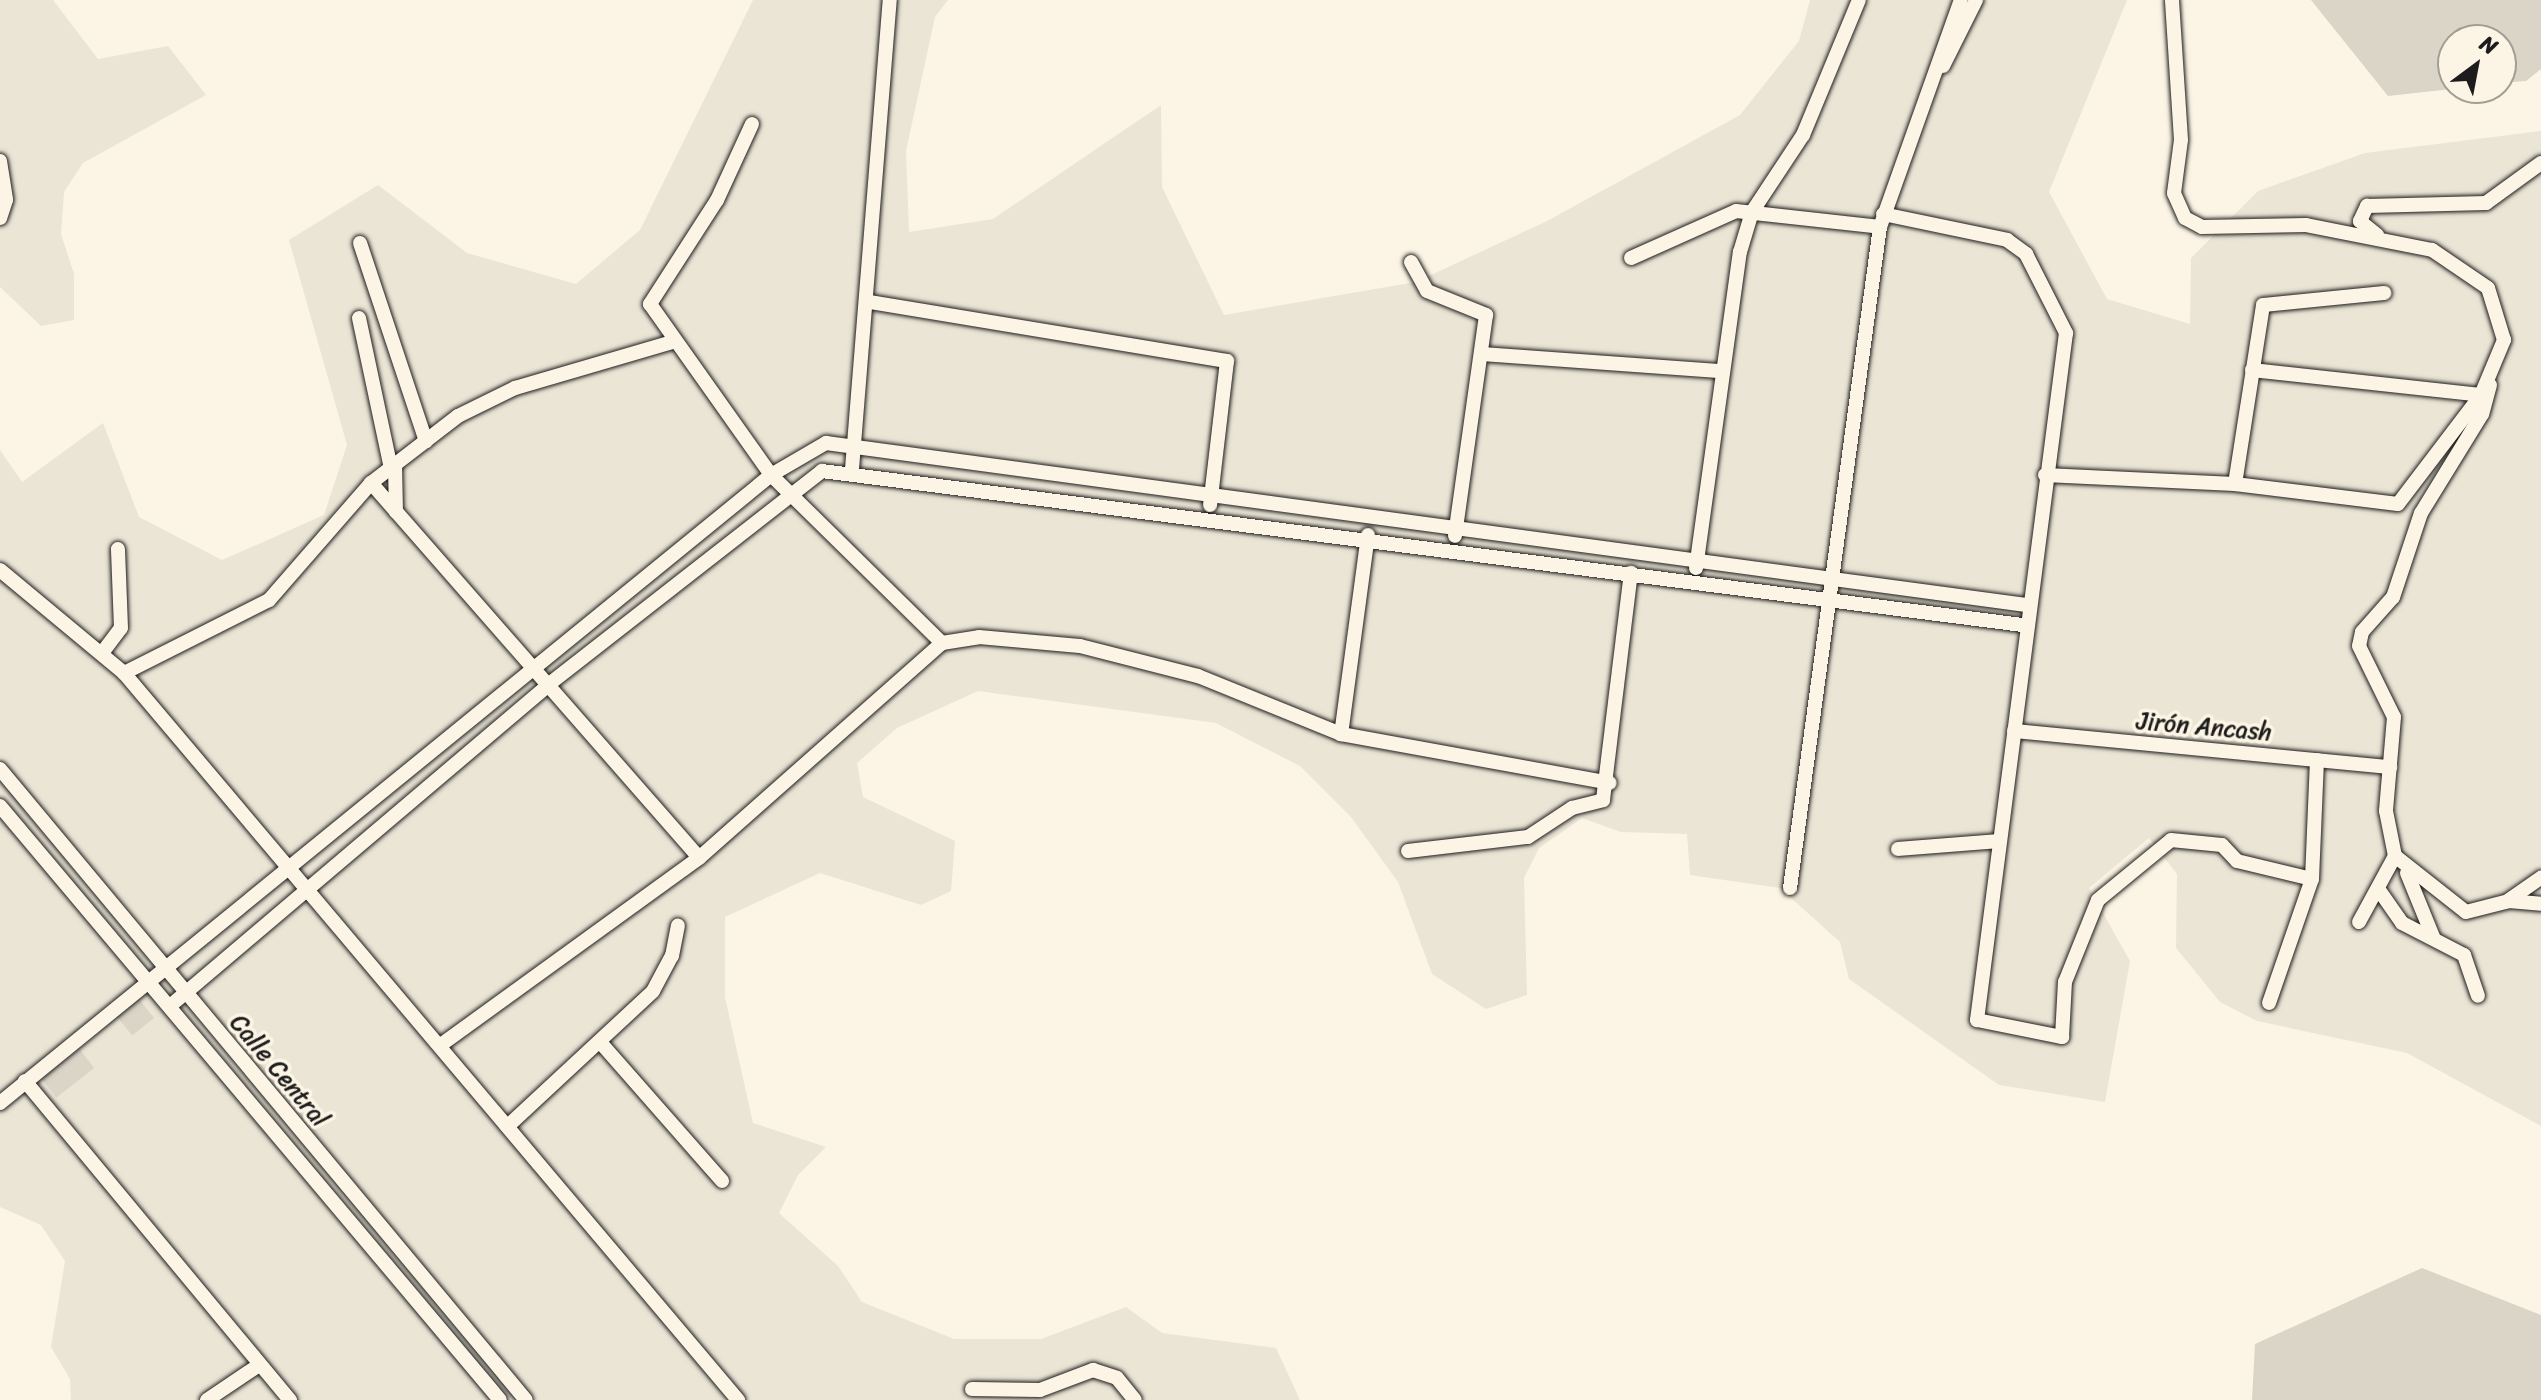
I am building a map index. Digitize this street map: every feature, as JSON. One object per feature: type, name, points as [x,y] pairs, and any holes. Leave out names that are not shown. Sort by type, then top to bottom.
[{"type":"street","points":[[852,469],[870,302],[890,0]]},
{"type":"street","points":[[1694,581],[1718,371],[1752,212],[1803,135],[1859,0]]},
{"type":"street","points":[[1790,888],[1825,598],[1881,220],[1910,130],[1961,0]]},
{"type":"street","points":[[1910,130],[1976,0]]},
{"type":"street","points":[[2045,475],[2235,484],[2398,504],[2481,395],[2504,340],[2488,288],[2432,250],[2381,237],[2306,225],[2202,227],[2185,218],[2174,193],[2181,140],[2172,0]]},
{"type":"street","points":[[752,124],[717,200],[650,304],[672,342],[771,475],[789,489],[942,643]]},
{"type":"street","points":[[0,161],[6,200],[0,218]]},
{"type":"street","points":[[2381,237],[2360,221],[2367,206],[2486,203],[2541,163]]},
{"type":"street","points":[[1631,258],[1722,214],[1752,212],[1881,220],[1977,231],[2026,254],[2066,333],[2023,625],[2014,731],[1975,1016],[2057,1039],[2065,1031],[2065,982],[2098,900],[2171,840],[2222,845],[2237,861],[2312,879]]},
{"type":"street","points":[[360,243],[426,441]]},
{"type":"street","points":[[1411,262],[1427,291],[1482,310],[1482,354],[1453,548]]},
{"type":"street","points":[[2235,484],[2263,305],[2384,293]]},
{"type":"street","points":[[870,302],[1227,361],[1209,517]]},
{"type":"street","points":[[359,318],[393,467],[396,512]]},
{"type":"street","points":[[124,673],[269,600],[371,483],[426,441],[515,388],[672,342]]},
{"type":"street","points":[[1482,354],[1718,371]]},
{"type":"street","points":[[2434,939],[2387,834],[2394,717],[2359,646],[2362,632],[2393,597],[2431,491],[2488,401],[2492,369]]},
{"type":"street","points":[[2252,370],[2481,395]]},
{"type":"street","points":[[0,1103],[535,671],[771,475],[813,447],[854,448],[2026,605]]},
{"type":"street","points":[[170,1006],[548,685],[789,489],[822,471],[852,469],[1368,535],[2023,625]]},
{"type":"street","points":[[371,483],[699,858]]},
{"type":"street","points":[[1341,734],[1368,535]]},
{"type":"street","points":[[102,653],[121,628],[118,549]]},
{"type":"street","points":[[1408,851],[1528,837],[1572,808],[1603,800],[1610,783],[1631,573]]},
{"type":"street","points":[[3,576],[124,673],[305,891],[510,1124],[738,1400]]},
{"type":"street","points":[[442,1044],[699,858],[942,643],[979,637],[1080,646],[1198,676],[1341,734],[1610,783]]},
{"type":"street","name":"Jirón Ancash","points":[[2014,731],[2390,767]]},
{"type":"street","points":[[2269,1003],[2312,879],[2317,760]]},
{"type":"street","name":"Calle Central","points":[[0,769],[526,1400]]},
{"type":"street","name":"Calle Central","points":[[0,806],[71,886],[500,1400]]},
{"type":"street","points":[[1898,849],[1999,841]]},
{"type":"street","points":[[2359,922],[2399,861]]},
{"type":"street","points":[[2399,861],[2466,912],[2509,901],[2541,904]]},
{"type":"street","points":[[71,886],[86,874]]},
{"type":"street","points":[[2509,901],[2541,878]]},
{"type":"street","points":[[2379,890],[2391,913],[2472,964],[2478,996]]},
{"type":"street","points":[[510,1124],[653,991],[672,956],[678,926]]},
{"type":"street","points":[[600,1042],[722,1181]]},
{"type":"street","points":[[25,1081],[290,1400]]},
{"type":"street","points":[[207,1400],[259,1365]]},
{"type":"street","points":[[972,1389],[1040,1390],[1093,1370],[1117,1378],[1135,1400]]},
{"type":"shaded area","points":[[0,0],[53,0],[98,59],[168,46],[206,95],[83,163],[64,192],[61,234],[74,274],[74,320],[41,326],[0,287]]},
{"type":"shaded area","points":[[753,0],[948,0],[935,17],[906,151],[909,232],[993,219],[1161,105],[1162,187],[1224,315],[1416,282],[1549,220],[1740,115],[1799,41],[1810,0],[2127,0],[2049,192],[2107,299],[2190,324],[2191,258],[2258,191],[2365,153],[2541,131],[2541,1126],[2407,1053],[2257,1021],[2220,1002],[2176,948],[2177,874],[2149,838],[2089,888],[2130,961],[2105,1102],[1999,1085],[1849,979],[1840,942],[1780,888],[1690,875],[1687,834],[1621,832],[1582,818],[1539,848],[1524,878],[1527,995],[1486,1009],[1432,974],[1398,882],[1351,817],[1300,766],[1216,723],[978,691],[897,728],[857,763],[863,797],[955,841],[951,891],[921,905],[820,873],[725,917],[725,997],[753,1123],[826,1147],[798,1175],[779,1213],[838,1266],[862,1302],[954,1339],[1041,1339],[1126,1307],[1162,1333],[1276,1348],[1300,1400],[71,1400],[70,1379],[51,1347],[65,1261],[41,1225],[0,1207],[0,450],[22,482],[103,423],[139,517],[222,560],[324,515],[347,445],[289,240],[378,185],[467,253],[576,284],[640,230]]},
{"type":"shaded area","points":[[2311,0],[2541,0],[2541,69],[2526,81],[2517,82],[2517,24],[2437,24],[2437,91],[2388,96]]},
{"type":"shaded area","points":[[137,997],[154,1018],[132,1036],[115,1015]]},
{"type":"shaded area","points":[[77,1046],[94,1068],[56,1098],[39,1076]]},
{"type":"shaded area","points":[[2422,1268],[2541,1315],[2541,1400],[2252,1400],[2255,1344]]}]
